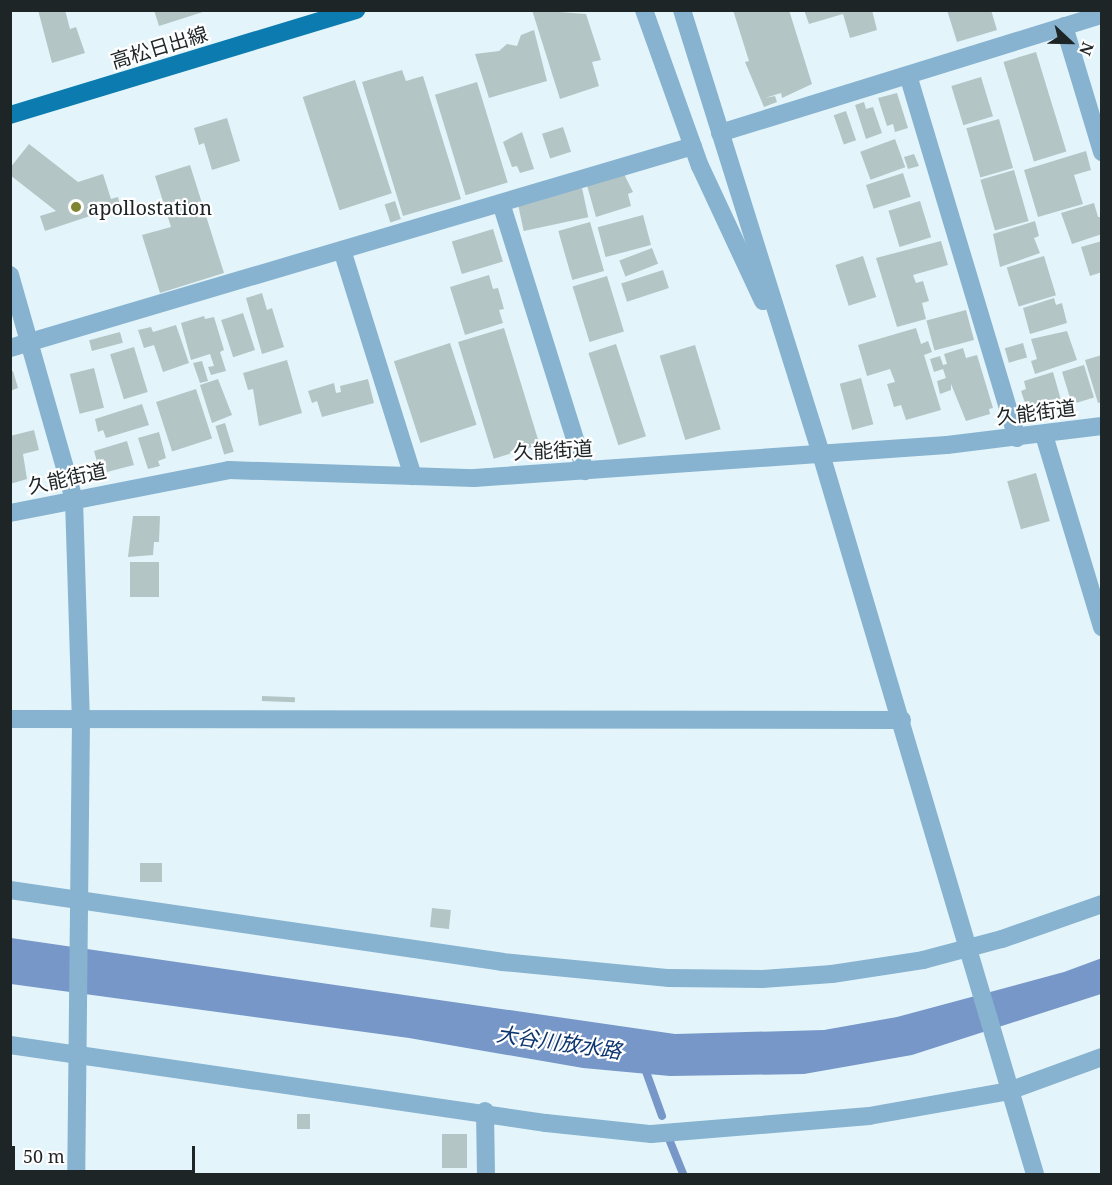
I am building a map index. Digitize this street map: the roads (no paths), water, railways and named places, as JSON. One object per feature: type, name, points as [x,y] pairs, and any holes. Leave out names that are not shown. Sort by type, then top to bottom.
[{"type":"main road","name":"高松日出線","points":[[10,115],[356,10]]},
{"type":"street","points":[[644,10],[693,146],[792,362]]},
{"type":"street","points":[[682,10],[902,720],[1035,1174]]},
{"type":"street","points":[[720,133],[1101,15]]},
{"type":"street","points":[[1065,26],[1101,152]]},
{"type":"street","points":[[908,75],[1017,438]]},
{"type":"street","points":[[10,348],[693,146]]},
{"type":"street","points":[[501,203],[585,471]]},
{"type":"street","points":[[342,250],[413,476]]},
{"type":"street","points":[[10,275],[74,500],[81,719],[77,901],[76,1174]]},
{"type":"street","name":"久能街道","points":[[10,513],[229,470],[474,478],[1017,438],[1101,426]]},
{"type":"street","points":[[1044,435],[1101,627]]},
{"type":"street","points":[[10,719],[902,720]]},
{"type":"street","points":[[10,890],[502,962],[669,978],[762,979],[832,974],[972,953],[1101,904]]},
{"type":"street","points":[[10,1045],[651,1134],[869,1116],[1009,1091],[1101,1057]]},
{"type":"street","points":[[485,1111],[486,1174]]},
{"type":"water","name":"大谷川放水路","points":[[11,938],[675,1034],[824,1030],[897,1017],[1064,972],[1102,958],[1101,994],[912,1055],[804,1074],[670,1076],[583,1068],[409,1038],[11,984]]},
{"type":"waterway","points":[[644,1066],[662,1116]]},
{"type":"waterway","points":[[669,1139],[683,1174]]},
{"type":"place","name":"apollostation","points":[[76,207]]}]
